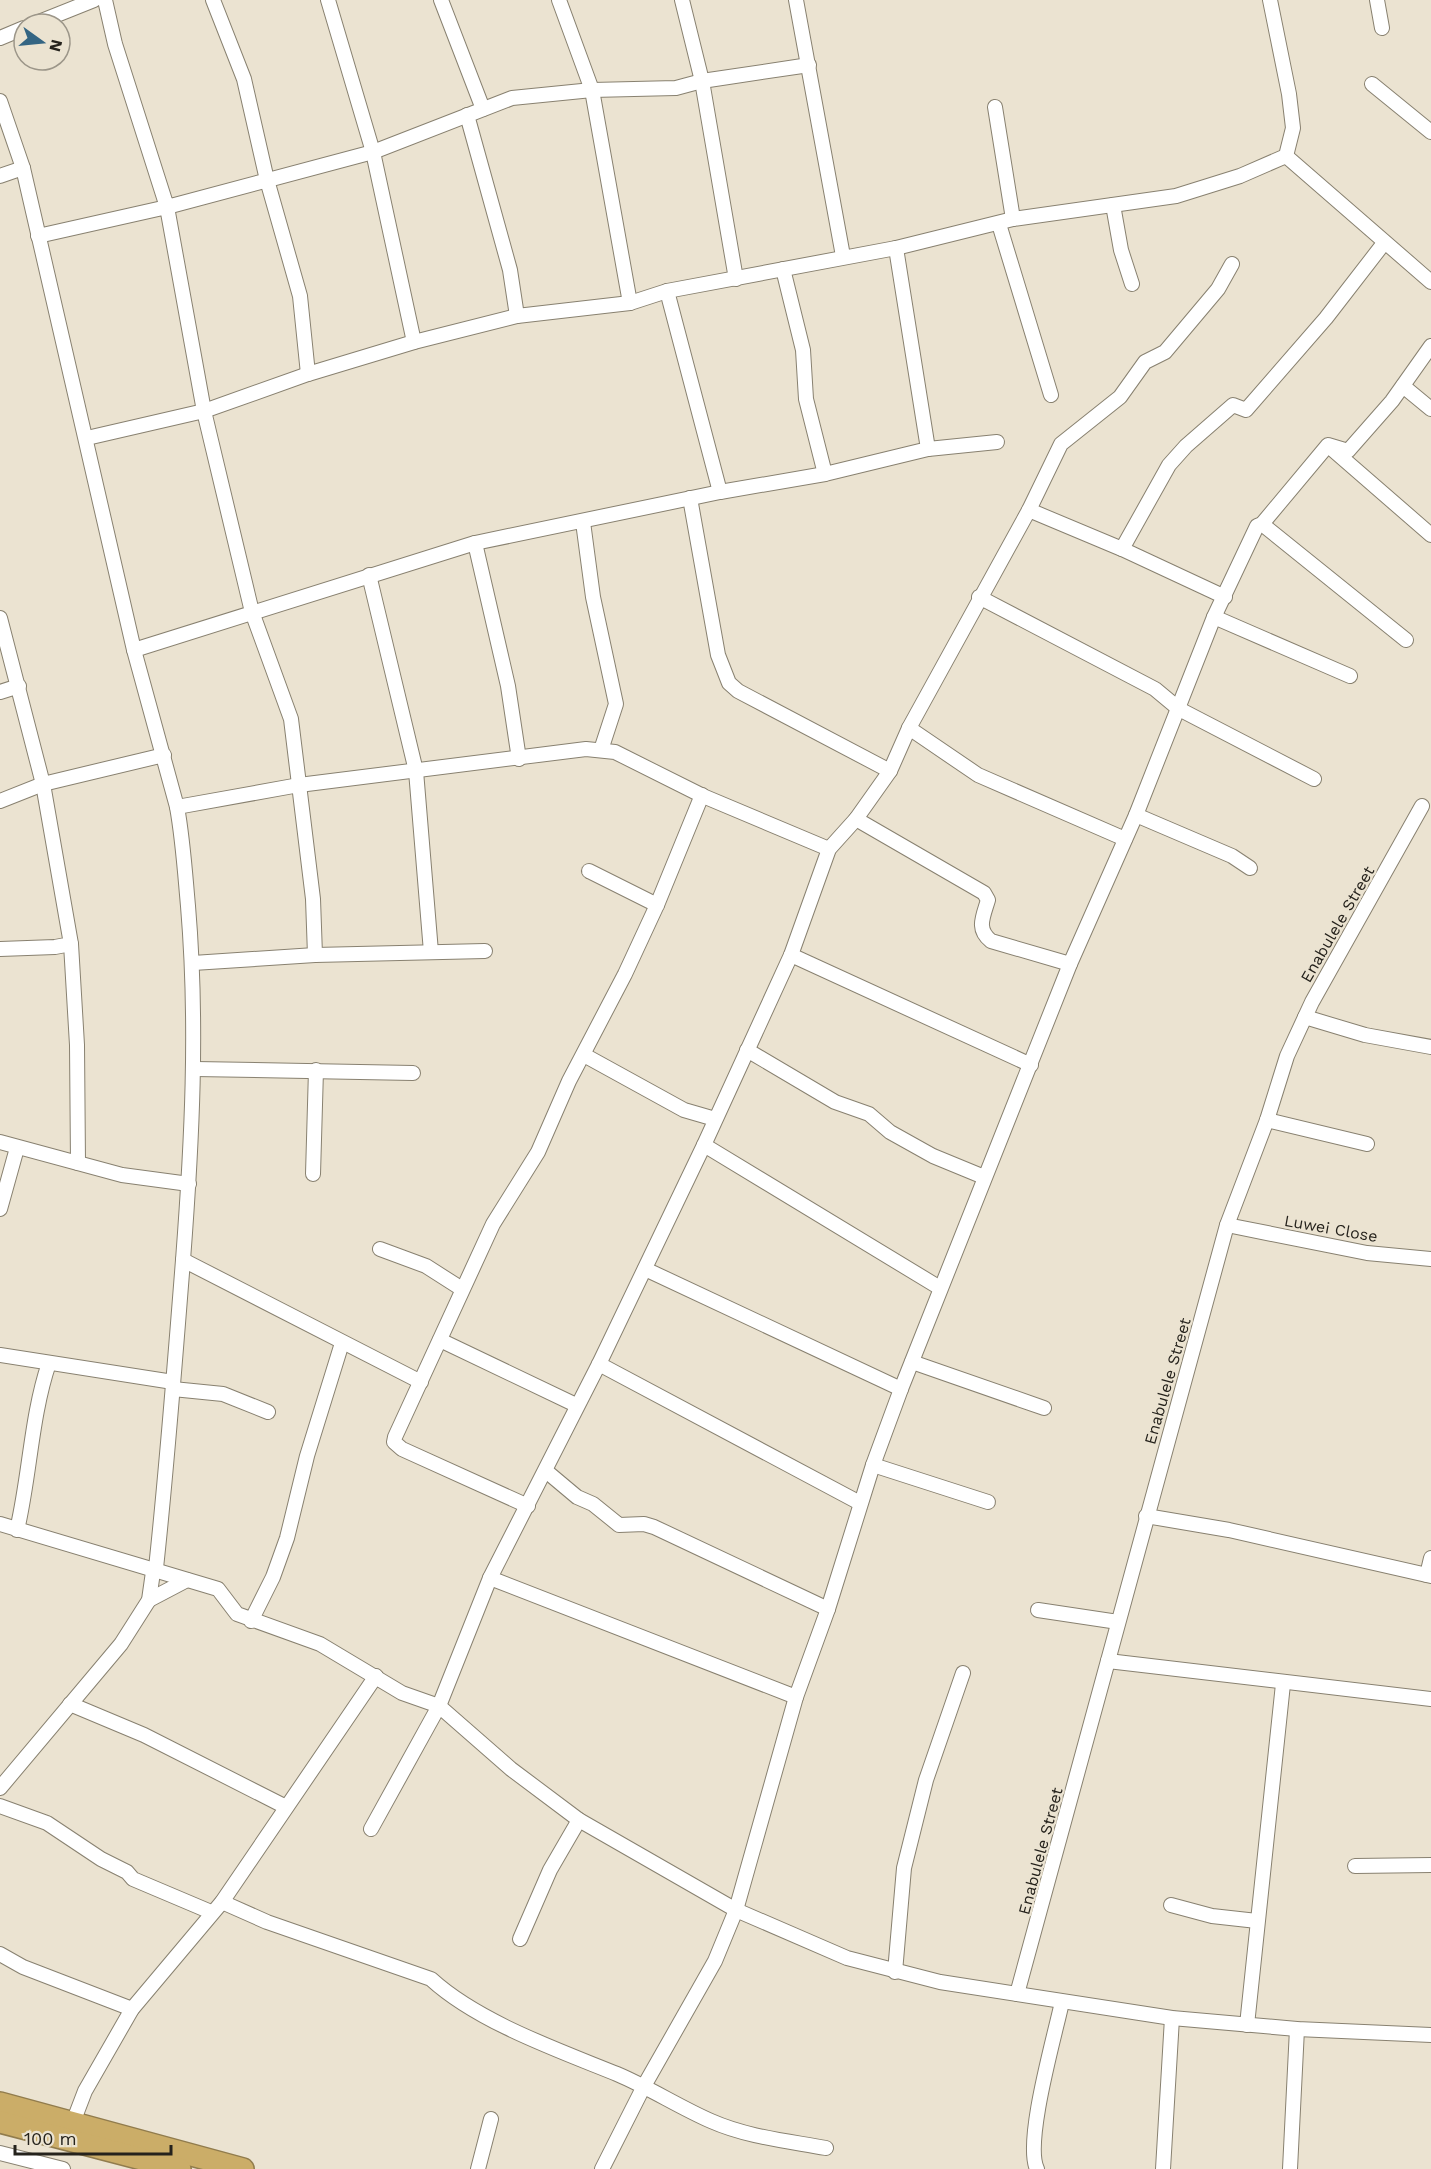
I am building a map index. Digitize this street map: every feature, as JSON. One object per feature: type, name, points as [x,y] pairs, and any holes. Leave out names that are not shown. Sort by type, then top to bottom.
[{"type":"highway","points":[[0,2103],[72,2125],[243,2169]]},
{"type":"highway","points":[[0,2122],[180,2169]]},
{"type":"street","points":[[64,12],[94,0]]},
{"type":"street","points":[[105,0],[115,44],[167,207],[204,411],[252,612],[291,719],[313,899],[315,955]]},
{"type":"street","points":[[213,0],[244,80],[267,180],[300,296],[308,374]]},
{"type":"street","points":[[328,0],[373,152],[414,342]]},
{"type":"street","points":[[441,0],[483,109]]},
{"type":"street","points":[[559,0],[592,90],[630,303]]},
{"type":"street","points":[[682,0],[702,81],[736,279]]},
{"type":"street","points":[[796,0],[801,37],[809,66],[823,160],[843,256]]},
{"type":"street","points":[[1270,0],[1289,94],[1293,128],[1286,156]]},
{"type":"street","points":[[1377,0],[1382,28]]},
{"type":"street","points":[[38,236],[167,207],[373,152],[512,98],[592,90],[676,88],[702,81],[809,66]]},
{"type":"street","points":[[1372,84],[1431,132]]},
{"type":"street","points":[[0,100],[23,168],[134,650],[177,807],[182,832],[193,963],[195,1069],[189,1184],[173,1386],[156,1568],[153,1572],[149,1600],[121,1644],[0,1788]]},
{"type":"street","points":[[995,107],[1013,219]]},
{"type":"street","points":[[466,115],[508,261],[517,316]]},
{"type":"street","points":[[87,438],[204,411],[308,374],[414,342],[517,316],[630,303],[667,291],[843,256],[896,248],[1013,219],[1186,193],[1240,176],[1286,156]]},
{"type":"street","points":[[1286,156],[1431,282]]},
{"type":"street","points":[[0,176],[23,168]]},
{"type":"street","points":[[1113,205],[1132,284]]},
{"type":"street","points":[[999,224],[1051,395]]},
{"type":"street","points":[[1122,549],[1168,465],[1185,446],[1233,405],[1246,410],[1326,318],[1384,243]]},
{"type":"street","points":[[896,248],[928,449]]},
{"type":"street","points":[[371,1829],[439,1706],[489,1578],[546,1471],[576,1405],[600,1364],[704,1145],[791,954],[830,849],[856,819],[890,771],[909,728],[979,597],[1029,510],[1060,444],[1120,397],[1145,362],[1165,352],[1218,289],[1232,264]]},
{"type":"street","points":[[783,269],[803,350],[806,399],[825,474]]},
{"type":"street","points":[[667,291],[720,492]]},
{"type":"street","points":[[1328,445],[1348,451],[1403,386],[1431,346]]},
{"type":"street","points":[[1403,386],[1431,409]]},
{"type":"street","points":[[134,650],[369,574],[475,543],[720,492],[825,474],[928,449],[997,442]]},
{"type":"street","points":[[602,2169],[644,2086],[716,1961],[736,1910],[796,1697],[828,1609],[860,1503],[901,1389],[1070,964],[1136,814],[1215,616],[1225,597],[1234,571],[1257,526],[1262,524],[1328,445]]},
{"type":"street","points":[[1328,445],[1431,535]]},
{"type":"street","points":[[690,498],[718,656],[729,683],[738,690],[890,771]]},
{"type":"street","points":[[1029,510],[1122,549],[1225,597]]},
{"type":"street","points":[[583,522],[593,597],[616,704],[602,750]]},
{"type":"street","points":[[1262,524],[1406,640]]},
{"type":"street","points":[[475,543],[508,686],[519,759]]},
{"type":"street","points":[[369,574],[417,771],[430,952]]},
{"type":"street","points":[[979,597],[1155,689],[1179,710],[1314,779]]},
{"type":"street","points":[[1215,616],[1350,676]]},
{"type":"street","points":[[0,618],[43,783],[71,944],[77,1045],[78,1163]]},
{"type":"street","points":[[0,692],[18,686]]},
{"type":"street","points":[[909,728],[978,775],[1125,839]]},
{"type":"street","points":[[177,807],[299,785],[585,749],[602,750],[615,752],[702,795],[830,849]]},
{"type":"street","points":[[0,801],[43,783],[164,755]]},
{"type":"street","points":[[528,1506],[397,1446],[394,1437],[422,1382],[493,1224],[538,1152],[569,1081],[657,905],[702,795]]},
{"type":"street","name":"Enabulele Street","points":[[1017,1994],[1227,1225],[1267,1120],[1287,1056],[1305,1017],[1422,806]]},
{"type":"street","points":[[1136,814],[1232,856],[1250,868]]},
{"type":"street","points":[[856,819],[984,893],[988,900],[980,927],[983,934],[991,941],[1070,964]]},
{"type":"street","points":[[589,871],[657,905]]},
{"type":"street","points":[[0,949],[55,947],[71,944]]},
{"type":"street","points":[[193,963],[315,955],[485,951]]},
{"type":"street","points":[[791,954],[1031,1065]]},
{"type":"street","points":[[1305,1017],[1365,1035],[1431,1047]]},
{"type":"street","points":[[747,1050],[835,1102],[869,1114],[890,1132],[933,1156],[984,1177]]},
{"type":"street","points":[[584,1055],[684,1110],[715,1119]]},
{"type":"street","points":[[195,1069],[413,1073]]},
{"type":"street","points":[[313,1173],[316,1070]]},
{"type":"street","points":[[1267,1120],[1367,1144]]},
{"type":"street","points":[[0,1142],[122,1174],[189,1184]]},
{"type":"street","points":[[704,1145],[940,1288]]},
{"type":"street","points":[[0,1209],[17,1148]]},
{"type":"street","name":"Luwei Close","points":[[1227,1225],[1366,1252],[1431,1256]]},
{"type":"street","points":[[380,1249],[426,1266],[462,1289]]},
{"type":"street","points":[[183,1260],[422,1382]]},
{"type":"street","points":[[645,1269],[901,1389]]},
{"type":"street","points":[[440,1340],[576,1405]]},
{"type":"street","points":[[251,1621],[273,1577],[287,1538],[307,1456],[342,1343]]},
{"type":"street","points":[[0,1355],[223,1394],[268,1412]]},
{"type":"street","points":[[912,1362],[1044,1408]]},
{"type":"street","points":[[17,1530],[27,1486],[40,1389],[49,1363]]},
{"type":"street","points":[[600,1364],[860,1503]]},
{"type":"street","points":[[873,1465],[988,1502]]},
{"type":"street","points":[[546,1471],[577,1497],[593,1504],[619,1525],[644,1524],[654,1527],[828,1609]]},
{"type":"street","points":[[1146,1516],[1229,1530],[1429,1576],[1431,1558]]},
{"type":"street","points":[[0,1524],[153,1572],[218,1589],[237,1614],[251,1621],[320,1644],[402,1693],[439,1706],[511,1769],[579,1820],[736,1910],[847,1958],[895,1972],[1062,2002],[1172,2018],[1297,2029],[1431,2035]]},
{"type":"street","points":[[489,1578],[796,1697]]},
{"type":"street","points":[[149,1600],[187,1580]]},
{"type":"street","points":[[1038,1610],[1119,1622]]},
{"type":"street","points":[[1108,1661],[1283,1684],[1431,1699]]},
{"type":"street","points":[[895,1972],[904,1868],[926,1780],[963,1673]]},
{"type":"street","points":[[72,2125],[86,2091],[132,2009],[211,1912],[222,1902],[376,1676]]},
{"type":"street","points":[[1247,2025],[1283,1684]]},
{"type":"street","points":[[70,1704],[144,1735],[286,1808]]},
{"type":"street","points":[[0,1806],[47,1823],[101,1859],[127,1872],[133,1878],[211,1912]]},
{"type":"street","points":[[520,1939],[550,1870],[579,1820]]},
{"type":"street","points":[[1355,1866],[1431,1865]]},
{"type":"street","points":[[222,1902],[267,1922],[431,1979],[450,1997],[482,2014],[563,2052],[644,2086],[711,2122],[755,2135],[826,2148]]},
{"type":"street","points":[[1171,1905],[1212,1916],[1257,1921]]},
{"type":"street","points":[[0,1954],[23,1968],[132,2009]]},
{"type":"street","points":[[1037,2169],[1034,2148],[1035,2125],[1062,2002]]},
{"type":"street","points":[[1163,2169],[1172,2018]]},
{"type":"street","points":[[1290,2169],[1297,2029]]},
{"type":"street","points":[[478,2169],[491,2119]]},
{"type":"street","points":[[0,2153],[39,2166],[63,2169]]}]
